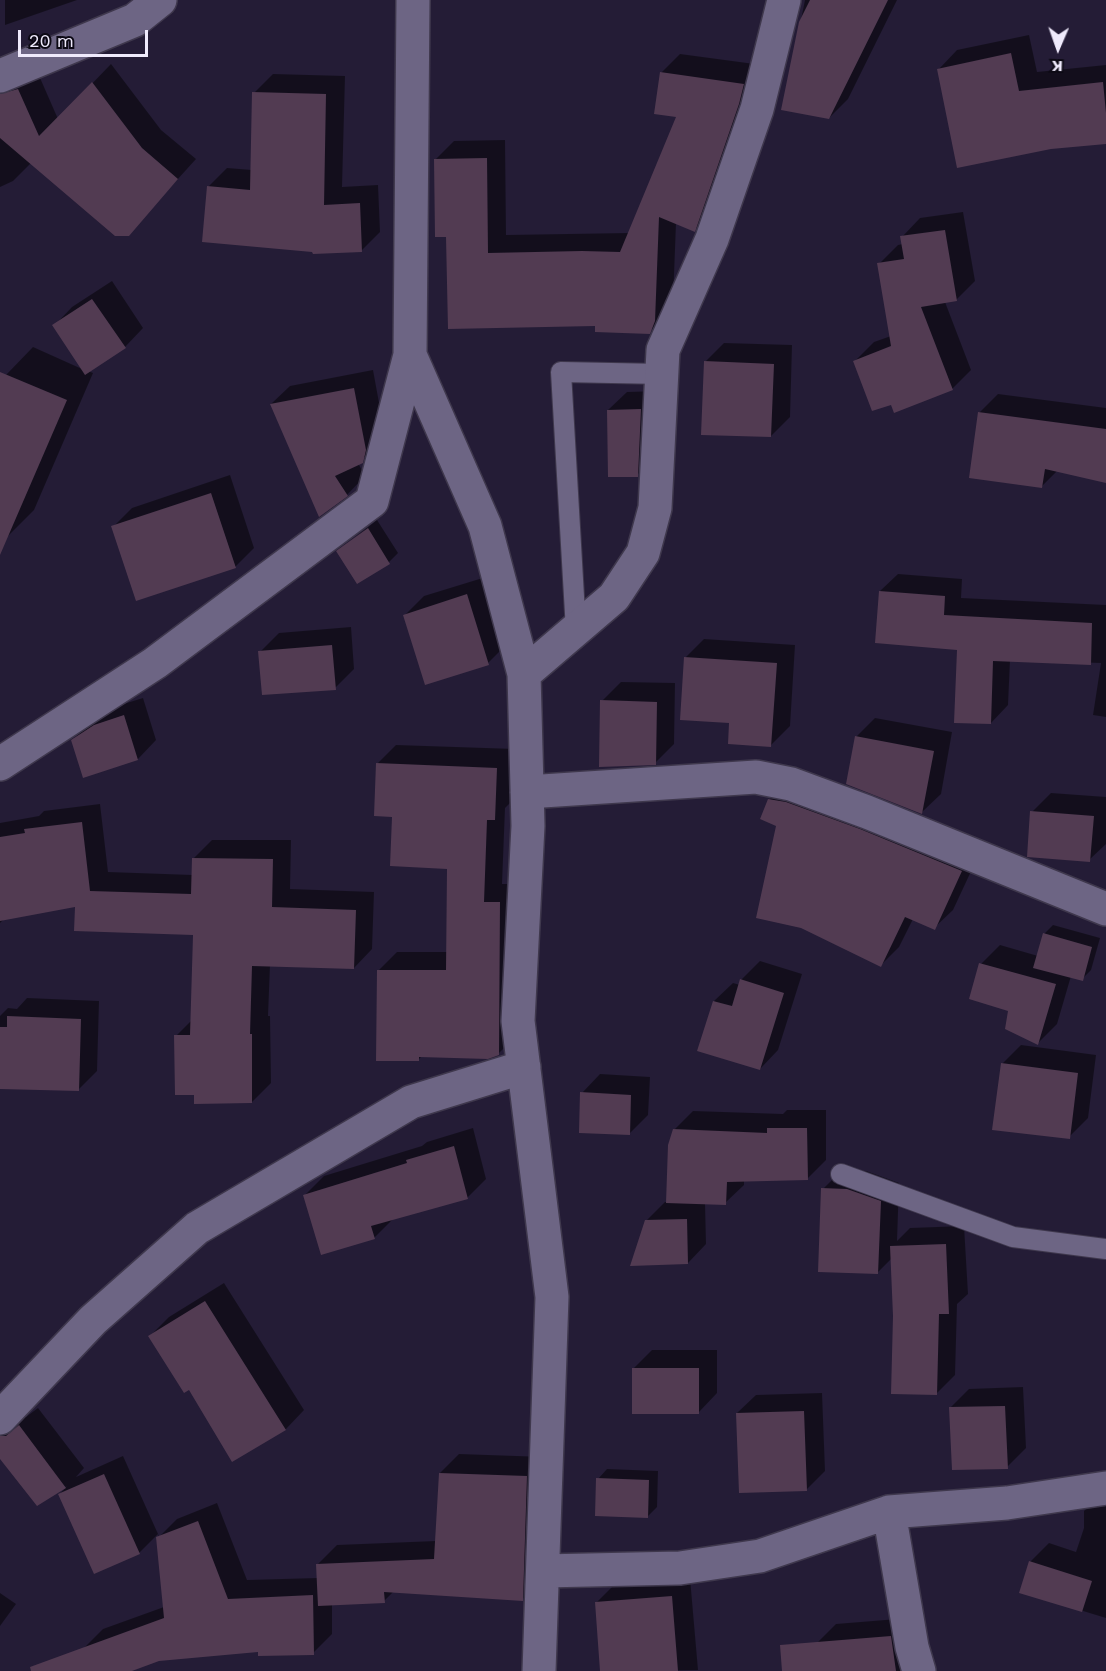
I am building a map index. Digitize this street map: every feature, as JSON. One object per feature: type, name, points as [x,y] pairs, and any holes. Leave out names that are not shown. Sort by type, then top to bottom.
[{"type":"street","points":[[0,76],[135,20],[160,0]]},
{"type":"street","points":[[0,764],[155,663],[372,501],[410,355],[413,0]]},
{"type":"street","points":[[524,674],[615,597],[643,553],[655,508],[663,350],[712,239],[757,109],[784,0]]},
{"type":"street","points":[[410,355],[485,526],[524,674],[528,826],[518,1021],[552,1297],[539,1671]]},
{"type":"street","points":[[527,792],[756,777],[791,784],[867,812],[1106,909]]},
{"type":"street","points":[[0,1418],[93,1320],[197,1228],[411,1102],[524,1067]]},
{"type":"street","points":[[543,1571],[680,1568],[760,1556],[889,1512],[1007,1503],[1106,1488]]},
{"type":"street","points":[[889,1512],[912,1647],[920,1671]]},
{"type":"lane","points":[[576,631],[561,372],[662,374]]},
{"type":"lane","points":[[841,1174],[1012,1237],[1106,1249]]},
{"type":"building","points":[[810,0],[888,0],[829,119],[781,110],[799,22]]},
{"type":"building","points":[[1011,53],[1019,91],[1103,82],[1106,144],[1051,149],[957,168],[937,69]]},
{"type":"building","points":[[660,72],[744,84],[695,232],[659,217],[655,321],[650,334],[595,332],[595,326],[448,329],[446,237],[435,237],[434,159],[487,158],[488,253],[620,252],[676,117],[654,114]]},
{"type":"building","points":[[92,82],[142,148],[178,179],[129,236],[115,236],[0,138],[0,94],[18,89],[39,136]]},
{"type":"building","points":[[252,92],[326,94],[324,205],[360,203],[362,252],[313,254],[312,252],[202,242],[207,186],[250,190]]},
{"type":"building","points":[[945,230],[957,301],[921,307],[953,390],[894,413],[891,405],[872,411],[853,361],[891,346],[877,263],[904,259],[900,236]]},
{"type":"building","points":[[92,299],[126,348],[85,375],[52,325]]},
{"type":"building","points":[[704,361],[774,364],[771,437],[701,435]]},
{"type":"building","points":[[0,372],[67,400],[0,555]]},
{"type":"building","points":[[354,388],[366,450],[363,463],[335,476],[348,496],[319,517],[270,404]]},
{"type":"building","points":[[641,409],[638,477],[608,477],[607,410]]},
{"type":"building","points":[[978,412],[1106,429],[1106,483],[1045,469],[1042,488],[969,478]]},
{"type":"building","points":[[211,493],[236,568],[136,601],[111,526]]},
{"type":"building","points":[[368,528],[390,564],[357,584],[336,551]]},
{"type":"building","points":[[879,591],[945,596],[944,615],[1092,623],[1091,665],[993,661],[991,724],[954,723],[957,650],[875,643]]},
{"type":"building","points":[[467,594],[489,665],[425,685],[403,615]]},
{"type":"building","points":[[332,645],[336,690],[262,695],[258,651]]},
{"type":"building","points":[[684,657],[777,663],[771,747],[728,744],[729,723],[680,720]]},
{"type":"building","points":[[600,700],[657,702],[656,765],[599,767]]},
{"type":"building","points":[[124,715],[138,760],[83,778],[71,740],[94,725]]},
{"type":"building","points":[[855,736],[934,751],[922,814],[846,784]]},
{"type":"building","points":[[376,763],[497,768],[495,820],[487,820],[484,902],[500,902],[499,1055],[488,1059],[419,1057],[419,1061],[376,1061],[377,970],[446,970],[447,869],[390,866],[392,817],[374,816]]},
{"type":"building","points":[[768,799],[786,802],[860,829],[962,871],[935,930],[905,917],[881,967],[801,928],[756,918],[776,826],[760,819]]},
{"type":"building","points":[[1030,811],[1094,816],[1090,862],[1027,857]]},
{"type":"building","points":[[82,822],[90,891],[191,894],[192,858],[273,859],[272,907],[356,910],[354,969],[252,966],[250,1034],[252,1034],[252,1103],[194,1104],[194,1095],[175,1095],[174,1035],[190,1035],[193,935],[74,931],[75,907],[0,921],[0,837],[25,833],[24,829]]},
{"type":"building","points":[[1043,933],[1092,947],[1083,981],[1033,968]]},
{"type":"building","points":[[979,963],[1056,984],[1038,1045],[1005,1029],[1008,1011],[969,999]]},
{"type":"building","points":[[740,979],[784,993],[760,1070],[697,1051],[713,1001],[732,1006]]},
{"type":"building","points":[[7,1016],[81,1019],[79,1091],[0,1089],[0,1027],[7,1027]]},
{"type":"building","points":[[1001,1063],[1078,1073],[1070,1139],[992,1130]]},
{"type":"building","points":[[580,1092],[631,1095],[630,1135],[579,1133]]},
{"type":"building","points":[[767,1128],[807,1128],[808,1180],[727,1182],[726,1205],[666,1203],[668,1145],[673,1129],[767,1133]]},
{"type":"building","points":[[454,1146],[468,1199],[371,1226],[375,1239],[321,1255],[303,1195]]},
{"type":"building","points":[[821,1188],[847,1189],[881,1201],[878,1274],[818,1272]]},
{"type":"building","points":[[687,1219],[688,1264],[630,1266],[645,1220]]},
{"type":"building","points":[[946,1244],[949,1314],[939,1314],[937,1395],[891,1394],[893,1316],[890,1246]]},
{"type":"building","points":[[205,1301],[286,1430],[232,1462],[189,1390],[184,1393],[148,1336]]},
{"type":"building","points":[[632,1368],[699,1368],[699,1414],[632,1414]]},
{"type":"building","points":[[1005,1406],[1008,1469],[952,1470],[949,1407]]},
{"type":"building","points":[[804,1411],[807,1491],[739,1493],[736,1413]]},
{"type":"building","points":[[19,1425],[66,1488],[37,1506],[0,1459],[0,1436],[6,1436]]},
{"type":"building","points":[[439,1473],[527,1476],[523,1601],[384,1592],[385,1603],[318,1606],[316,1564],[434,1559]]},
{"type":"building","points":[[104,1474],[140,1554],[94,1574],[58,1494]]},
{"type":"building","points":[[596,1478],[649,1480],[648,1518],[595,1516]]},
{"type":"building","points":[[198,1521],[228,1599],[313,1595],[314,1655],[258,1656],[258,1652],[159,1661],[132,1671],[31,1671],[30,1667],[164,1618],[156,1537]]},
{"type":"building","points":[[1029,1561],[1092,1581],[1082,1612],[1019,1593]]},
{"type":"building","points":[[672,1596],[678,1671],[600,1671],[595,1602]]},
{"type":"building","points":[[891,1636],[896,1671],[782,1671],[780,1645]]}]
